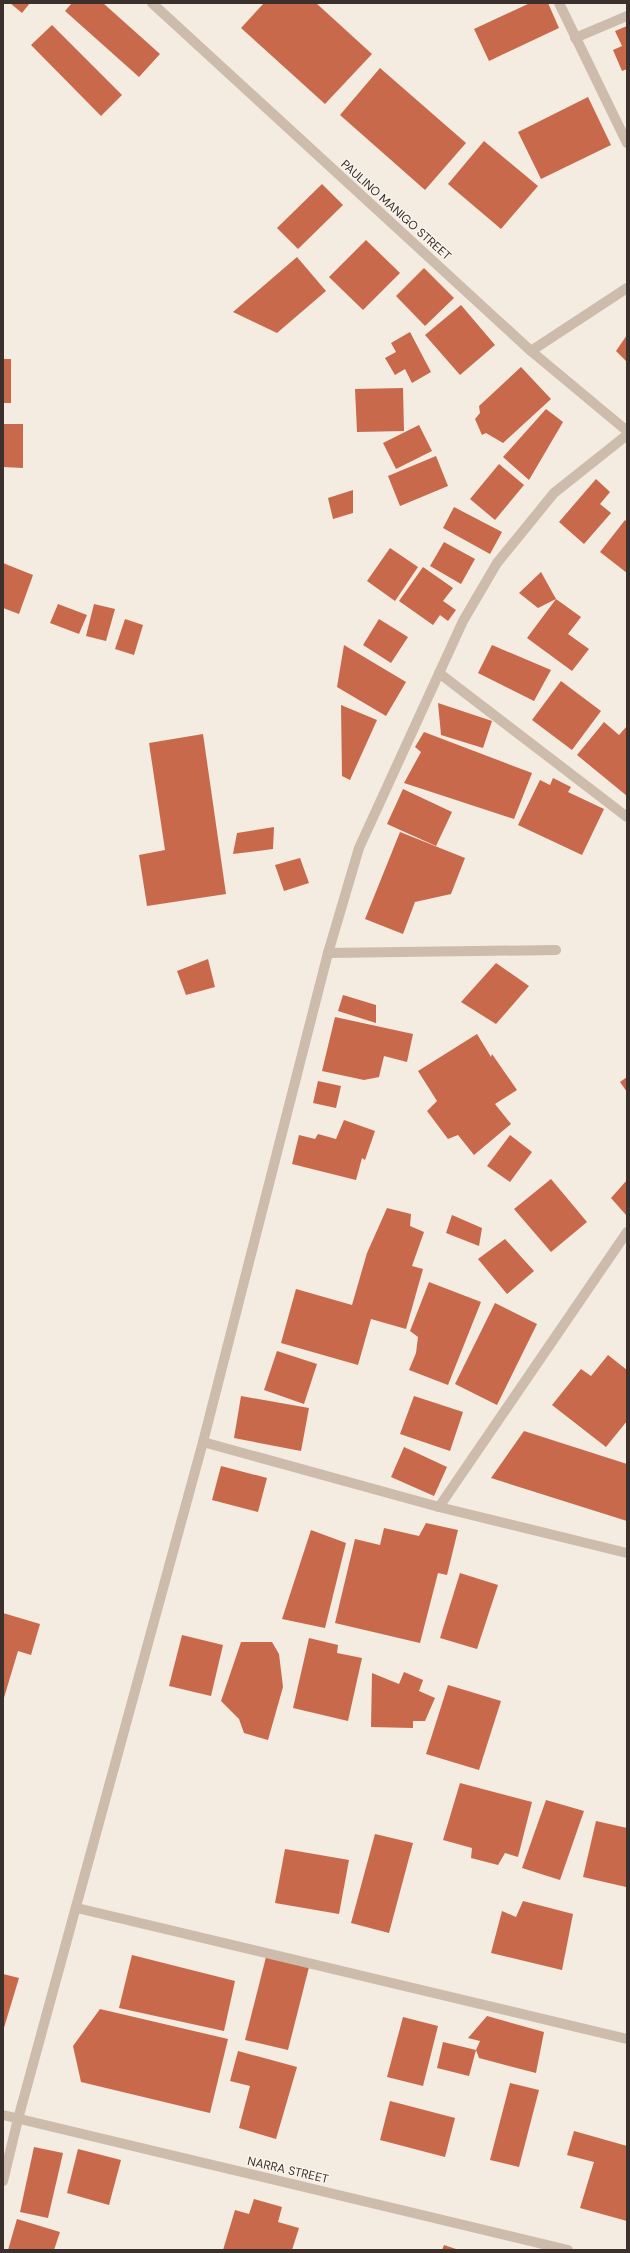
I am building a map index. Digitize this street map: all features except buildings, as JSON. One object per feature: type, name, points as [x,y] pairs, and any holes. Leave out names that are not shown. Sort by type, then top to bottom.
[{"type":"street","name":"PAULINO MANIGO STREET","points":[[152,3],[531,350],[627,431]]},
{"type":"street","points":[[559,3],[627,143]]},
{"type":"street","points":[[575,38],[627,16]]},
{"type":"street","points":[[531,350],[627,288]]},
{"type":"street","points":[[3,2181],[18,2119],[77,1908],[203,1442],[328,953],[359,848],[463,621],[497,564],[554,493],[627,435]]},
{"type":"street","points":[[439,673],[627,817]]},
{"type":"street","points":[[328,953],[556,950]]},
{"type":"street","points":[[439,1507],[627,1232]]},
{"type":"street","points":[[203,1442],[439,1507],[627,1553]]},
{"type":"street","points":[[77,1908],[627,2039]]},
{"type":"street","name":"NARRA STREET","points":[[3,2115],[568,2250]]}]
